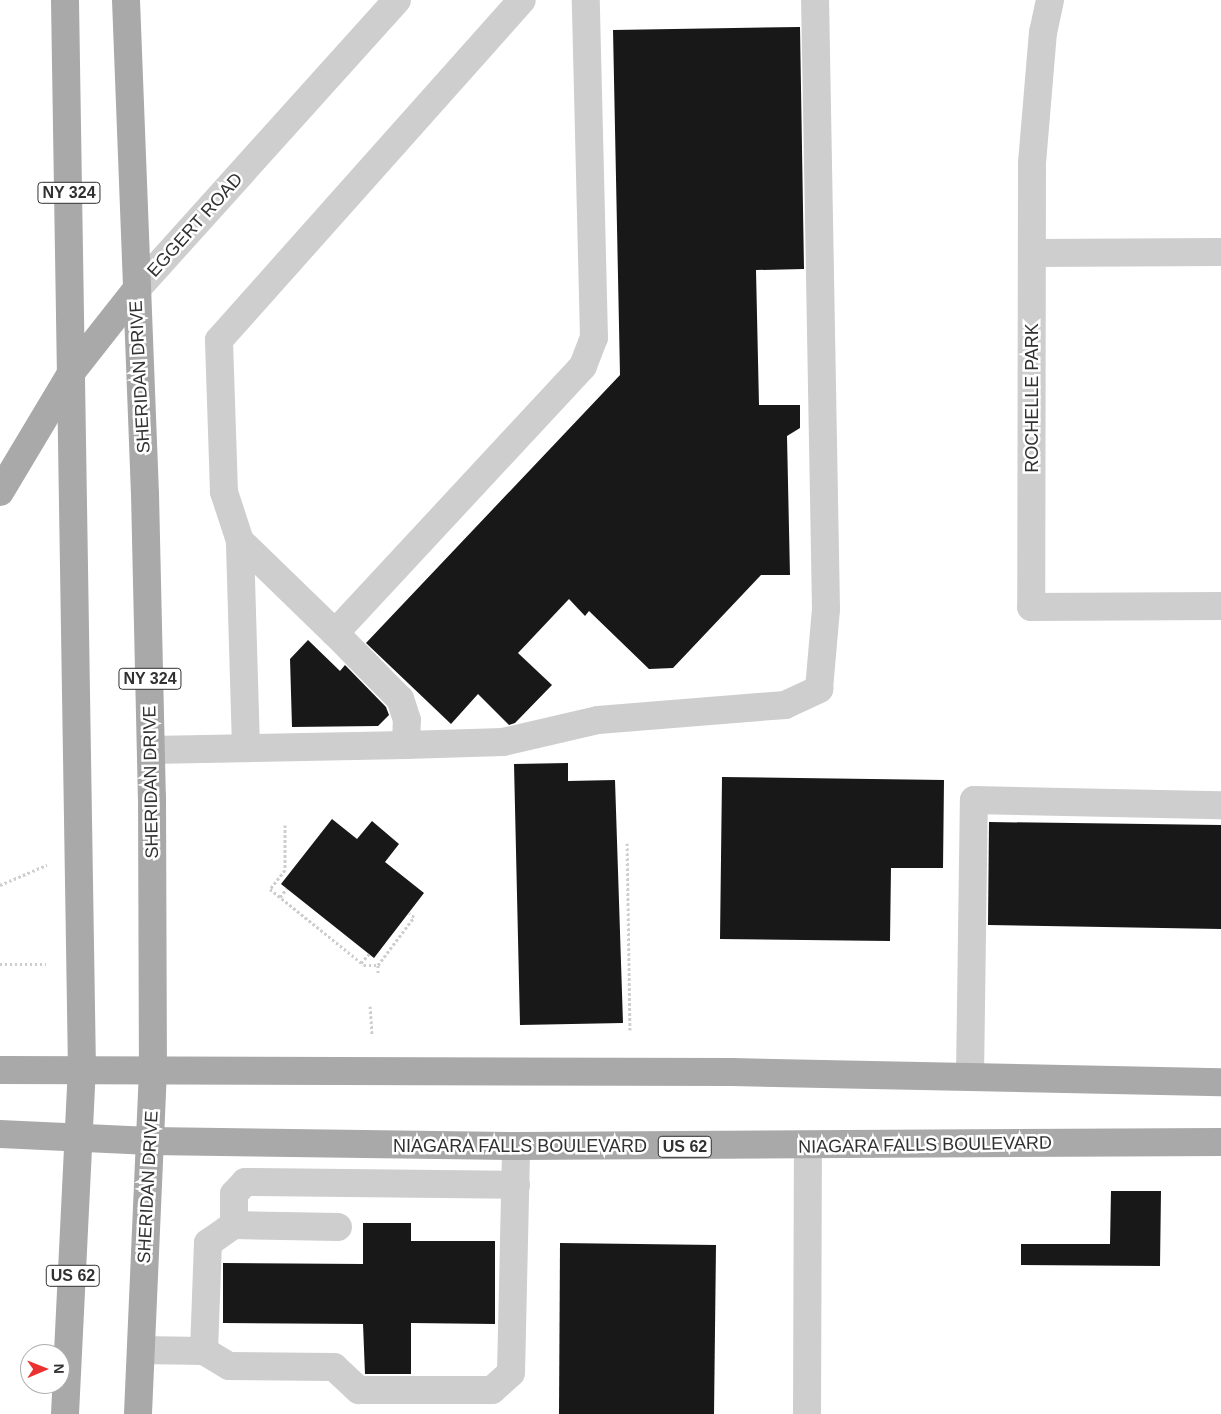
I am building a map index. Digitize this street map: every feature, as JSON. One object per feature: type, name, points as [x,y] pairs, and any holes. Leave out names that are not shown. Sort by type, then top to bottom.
[{"type":"main road","name":"NY 324","points":[[65,0],[73,370],[82,1070]]},
{"type":"main road","name":"SHERIDAN DRIVE","points":[[126,0],[151,750],[153,1070],[138,1414]]},
{"type":"main road","name":"EGGERT ROAD","points":[[0,492],[73,370],[136,290]]},
{"type":"main road","points":[[0,1070],[970,1077],[1221,1082]]},
{"type":"main road","name":"US 62","points":[[65,1414],[81,1138],[82,1070]]},
{"type":"main road","name":"NIAGARA FALLS BOULEVARD","points":[[0,1134],[150,1141],[516,1146],[808,1147],[1221,1142]]},
{"type":"street","name":"EGGERT ROAD","points":[[136,290],[397,0]]},
{"type":"street","points":[[246,747],[240,541],[224,492],[219,340],[522,0]]},
{"type":"street","points":[[336,633],[582,366],[594,338],[586,0]]},
{"type":"street","points":[[151,750],[503,742],[598,720],[785,705],[819,689],[826,609],[815,0]]},
{"type":"street","name":"ROCHELLE PARK","points":[[1050,0],[1043,32],[1034,118],[1031,607],[1221,606]]},
{"type":"street","points":[[1032,253],[1221,252]]},
{"type":"street","points":[[240,541],[336,633],[400,698],[405,709],[406,744]]},
{"type":"street","points":[[970,1077],[974,800],[1221,804]]},
{"type":"street","points":[[141,1350],[204,1351],[229,1366],[334,1367],[359,1390],[492,1390],[511,1373],[516,1146]]},
{"type":"street","points":[[807,1414],[808,1147]]},
{"type":"street","points":[[234,1225],[234,1194],[245,1182],[516,1185]]},
{"type":"street","points":[[204,1351],[208,1243],[234,1225],[338,1226]]},
{"type":"path","points":[[285,825],[285,870],[270,889],[362,963],[378,965]]},
{"type":"path","points":[[627,843],[630,1030]]},
{"type":"path","points":[[0,885],[47,865]]},
{"type":"path","points":[[280,897],[287,888]]},
{"type":"path","points":[[378,974],[378,965],[414,917],[409,913]]},
{"type":"path","points":[[362,963],[369,954]]},
{"type":"path","points":[[0,964],[46,964]]},
{"type":"path","points":[[370,1006],[372,1036]]},
{"type":"building","points":[[800,27],[804,269],[756,270],[759,405],[800,405],[800,428],[787,436],[790,575],[761,575],[673,668],[649,669],[589,611],[585,616],[569,599],[518,653],[552,685],[515,723],[509,725],[478,694],[451,724],[366,643],[620,375],[613,30]]},
{"type":"building","points":[[308,640],[340,671],[345,665],[386,707],[389,715],[378,726],[292,727],[290,659]]},
{"type":"building","points":[[568,763],[568,781],[615,780],[623,1023],[520,1025],[514,764]]},
{"type":"building","points":[[722,777],[944,780],[943,868],[891,868],[890,941],[720,939]]},
{"type":"building","points":[[332,819],[357,839],[372,821],[399,844],[385,862],[424,893],[374,958],[281,884]]},
{"type":"building","points":[[989,822],[1221,825],[1221,929],[988,925]]},
{"type":"building","points":[[1111,1191],[1161,1191],[1160,1266],[1021,1265],[1021,1244],[1110,1244]]},
{"type":"building","points":[[363,1223],[411,1223],[411,1241],[495,1241],[495,1324],[411,1323],[411,1374],[365,1374],[363,1324],[223,1323],[223,1263],[363,1264]]},
{"type":"building","points":[[560,1243],[716,1245],[714,1414],[559,1414]]}]
